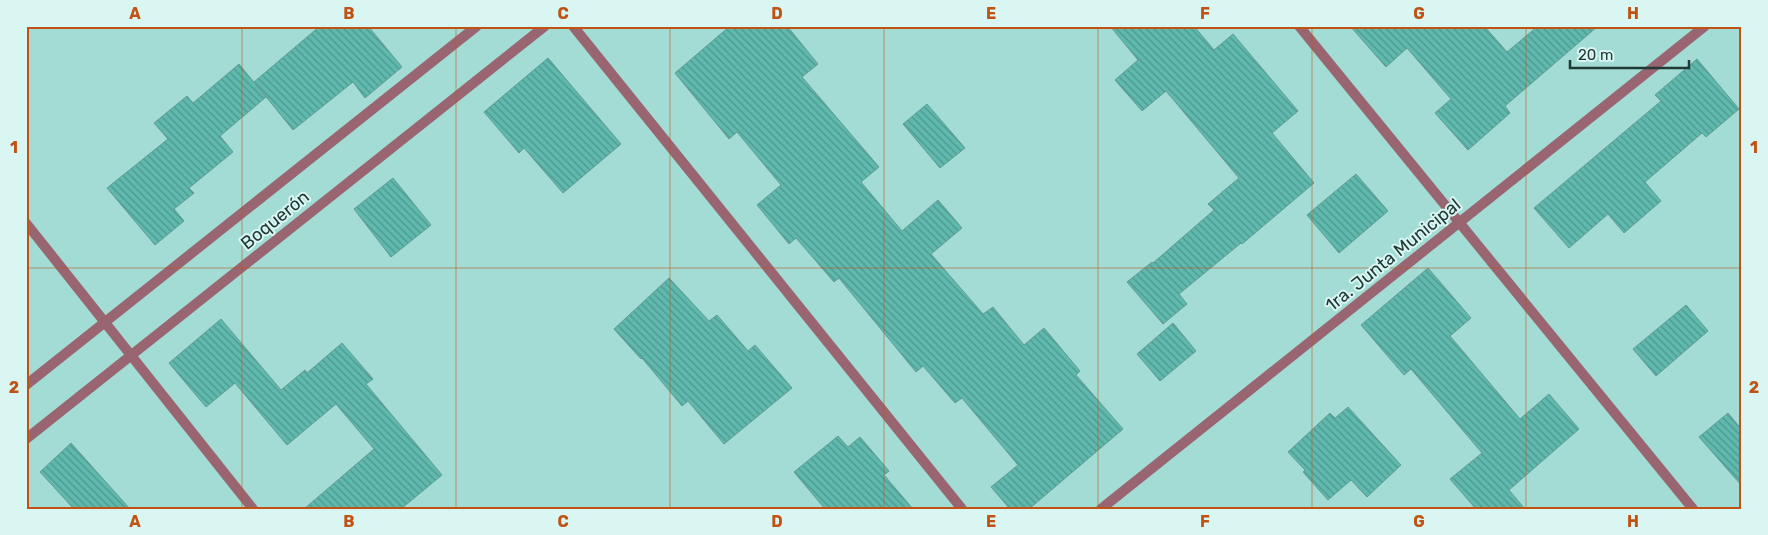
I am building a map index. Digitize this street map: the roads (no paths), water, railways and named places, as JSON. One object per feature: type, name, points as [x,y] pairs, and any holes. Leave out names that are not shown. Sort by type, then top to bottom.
[{"type":"street","name":"Boquerón","points":[[26,385],[477,26]]},
{"type":"street","name":"Boquerón","points":[[26,439],[545,26]]},
{"type":"street","points":[[573,26],[962,509]]},
{"type":"street","points":[[1299,26],[1693,509]]},
{"type":"street","name":"1ra. Junta Municipal","points":[[1101,509],[1706,26]]},
{"type":"street","points":[[26,223],[253,509]]}]
